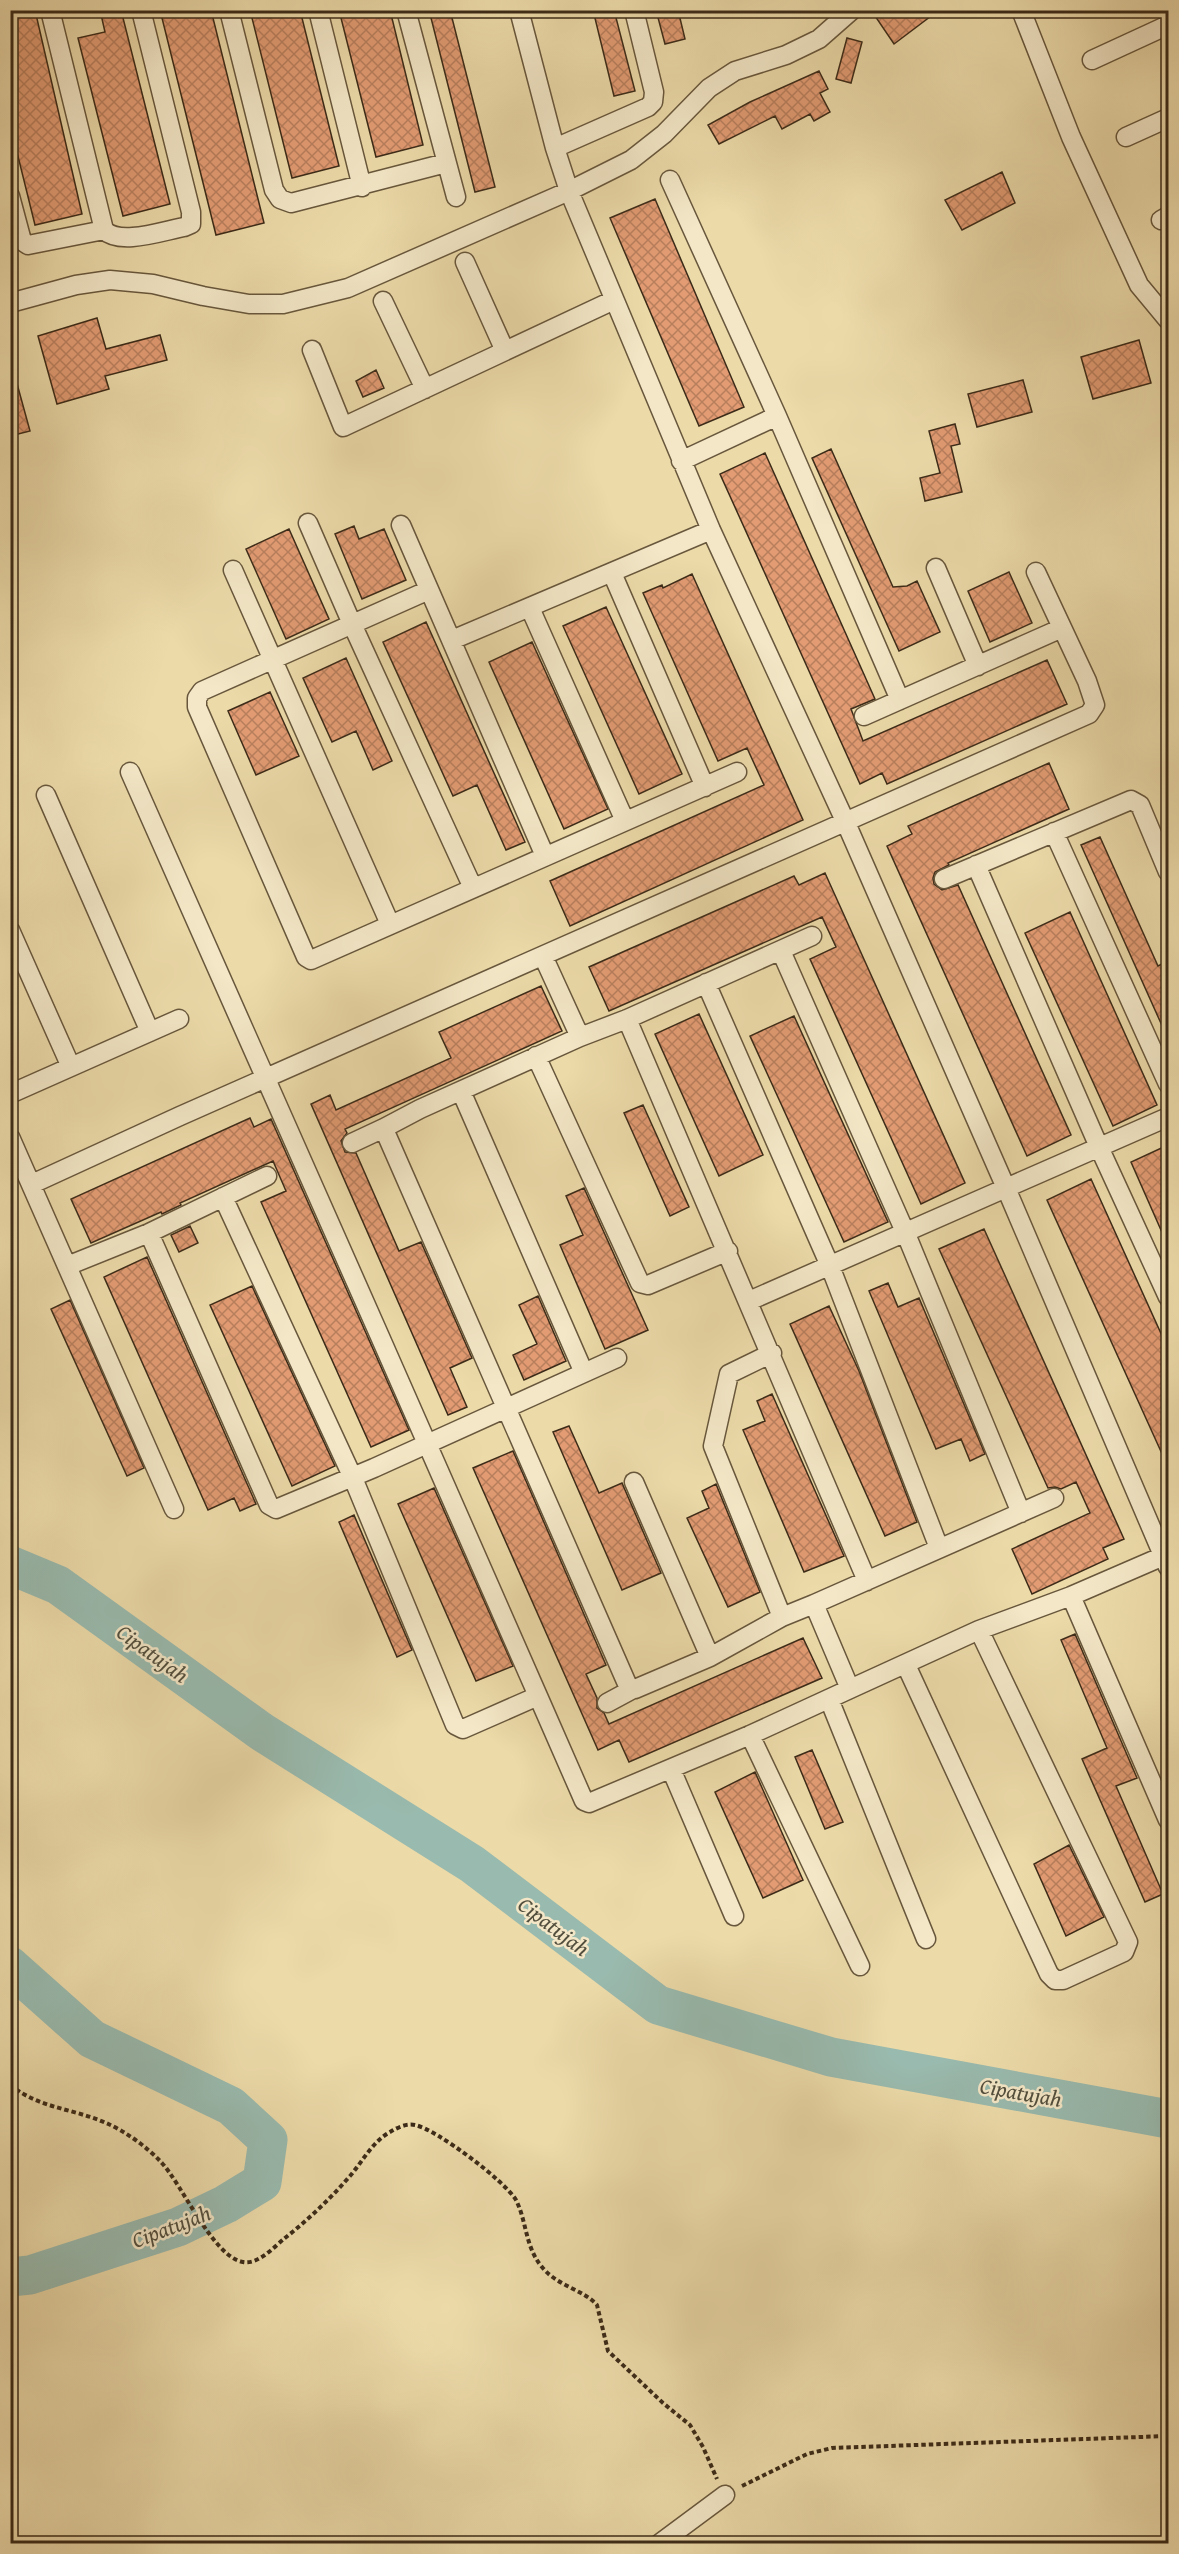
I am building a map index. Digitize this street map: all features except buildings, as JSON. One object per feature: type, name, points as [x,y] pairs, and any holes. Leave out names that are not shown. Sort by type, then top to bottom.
[{"type":"street","points":[[50,10],[104,230],[110,236],[124,238],[184,227],[191,224],[192,220],[141,10]]},
{"type":"street","points":[[229,10],[274,190],[280,199],[291,203],[446,163]]},
{"type":"street","points":[[318,10],[362,186]]},
{"type":"street","points":[[406,10],[456,197]]},
{"type":"street","points":[[130,772],[264,1080],[429,1443],[585,1802],[589,1803],[750,1735],[979,1630],[1167,1559],[846,823],[681,461],[569,191],[555,148],[519,10]]},
{"type":"street","points":[[555,148],[648,107],[653,102],[654,92],[634,10]]},
{"type":"street","points":[[10,303],[76,285],[110,280],[153,284],[249,304],[283,304],[348,288],[569,191],[631,160],[664,134],[709,87],[735,71],[786,55],[819,39],[852,10]]},
{"type":"street","points":[[1021,10],[1071,137],[1139,285],[1168,320]]},
{"type":"street","points":[[1092,60],[1168,25]]},
{"type":"street","points":[[1126,137],[1168,118]]},
{"type":"street","points":[[670,180],[777,416],[900,700]]},
{"type":"street","points":[[10,196],[24,244],[32,245],[104,230]]},
{"type":"street","points":[[465,262],[505,351]]},
{"type":"street","points":[[312,350],[343,427],[614,300]]},
{"type":"street","points":[[383,301],[425,389]]},
{"type":"street","points":[[681,461],[777,416]]},
{"type":"street","points":[[308,523],[473,888]]},
{"type":"street","points":[[401,525],[545,856]]},
{"type":"street","points":[[452,640],[711,530]]},
{"type":"street","points":[[936,568],[978,666]]},
{"type":"street","points":[[233,570],[390,924]]},
{"type":"street","points":[[32,1184],[1089,714],[1095,705],[1092,695],[1036,572]]},
{"type":"street","points":[[612,573],[705,787]]},
{"type":"street","points":[[429,590],[202,691],[197,702],[302,949],[306,957],[311,960],[737,772]]},
{"type":"street","points":[[530,608],[625,821]]},
{"type":"street","points":[[864,716],[1062,628]]},
{"type":"street","points":[[46,795],[150,1032]]},
{"type":"street","points":[[944,879],[1123,802],[1134,801],[1140,805],[1168,872]]},
{"type":"street","points":[[1054,831],[1168,1084]]},
{"type":"street","points":[[976,865],[1168,1297]]},
{"type":"street","points":[[10,930],[71,1066]]},
{"type":"street","points":[[352,1143],[536,1056],[627,1019],[812,936]]},
{"type":"street","points":[[781,951],[906,1234],[1021,1513]]},
{"type":"street","points":[[543,956],[580,1037]]},
{"type":"street","points":[[706,984],[830,1266],[939,1548]]},
{"type":"street","points":[[10,1094],[179,1019]]},
{"type":"street","points":[[627,1019],[772,1353],[867,1581]]},
{"type":"street","points":[[536,1056],[640,1283],[648,1285],[728,1251]]},
{"type":"street","points":[[460,1091],[584,1373]]},
{"type":"street","points":[[749,1302],[1168,1117]]},
{"type":"street","points":[[384,1128],[628,1686],[633,1689]]},
{"type":"street","points":[[10,1137],[174,1509]]},
{"type":"street","points":[[67,1266],[148,1233],[267,1176]]},
{"type":"street","points":[[224,1197],[353,1478],[455,1725],[463,1729],[538,1696]]},
{"type":"street","points":[[148,1233],[269,1505],[279,1509],[353,1478],[617,1358]]},
{"type":"street","points":[[772,1353],[729,1374],[713,1446],[782,1617]]},
{"type":"street","points":[[634,1482],[710,1657]]},
{"type":"street","points":[[607,1702],[710,1657],[782,1617],[1054,1498]]},
{"type":"street","points":[[1071,1596],[1168,1820]]},
{"type":"street","points":[[814,1604],[850,1689]]},
{"type":"street","points":[[906,1665],[1049,1974],[1056,1980],[1063,1980],[1124,1953],[1128,1942],[979,1630]]},
{"type":"street","points":[[829,1699],[926,1939]]},
{"type":"street","points":[[750,1735],[860,1966]]},
{"type":"street","points":[[671,1769],[734,1916]]},
{"type":"street","points":[[659,2544],[725,2495]]},
{"type":"path","points":[[10,2085],[36,2102],[106,2122],[123,2131],[161,2162],[216,2242],[230,2256],[242,2262],[252,2262],[323,2206],[382,2138],[404,2125],[419,2126],[477,2163],[512,2193],[518,2205],[529,2244],[538,2262],[559,2283],[594,2302],[600,2312],[608,2351],[694,2429],[725,2495],[807,2454],[832,2448],[1168,2436]]},
{"type":"waterway","name":"Cipatujah","points":[[10,1565],[58,1585],[262,1732],[472,1864],[658,2005],[831,2057],[1168,2119]]},
{"type":"waterway","name":"Cipatujah","points":[[10,1966],[92,2039],[231,2106],[268,2140],[262,2182],[226,2204],[178,2227],[30,2275],[10,2277]]}]
